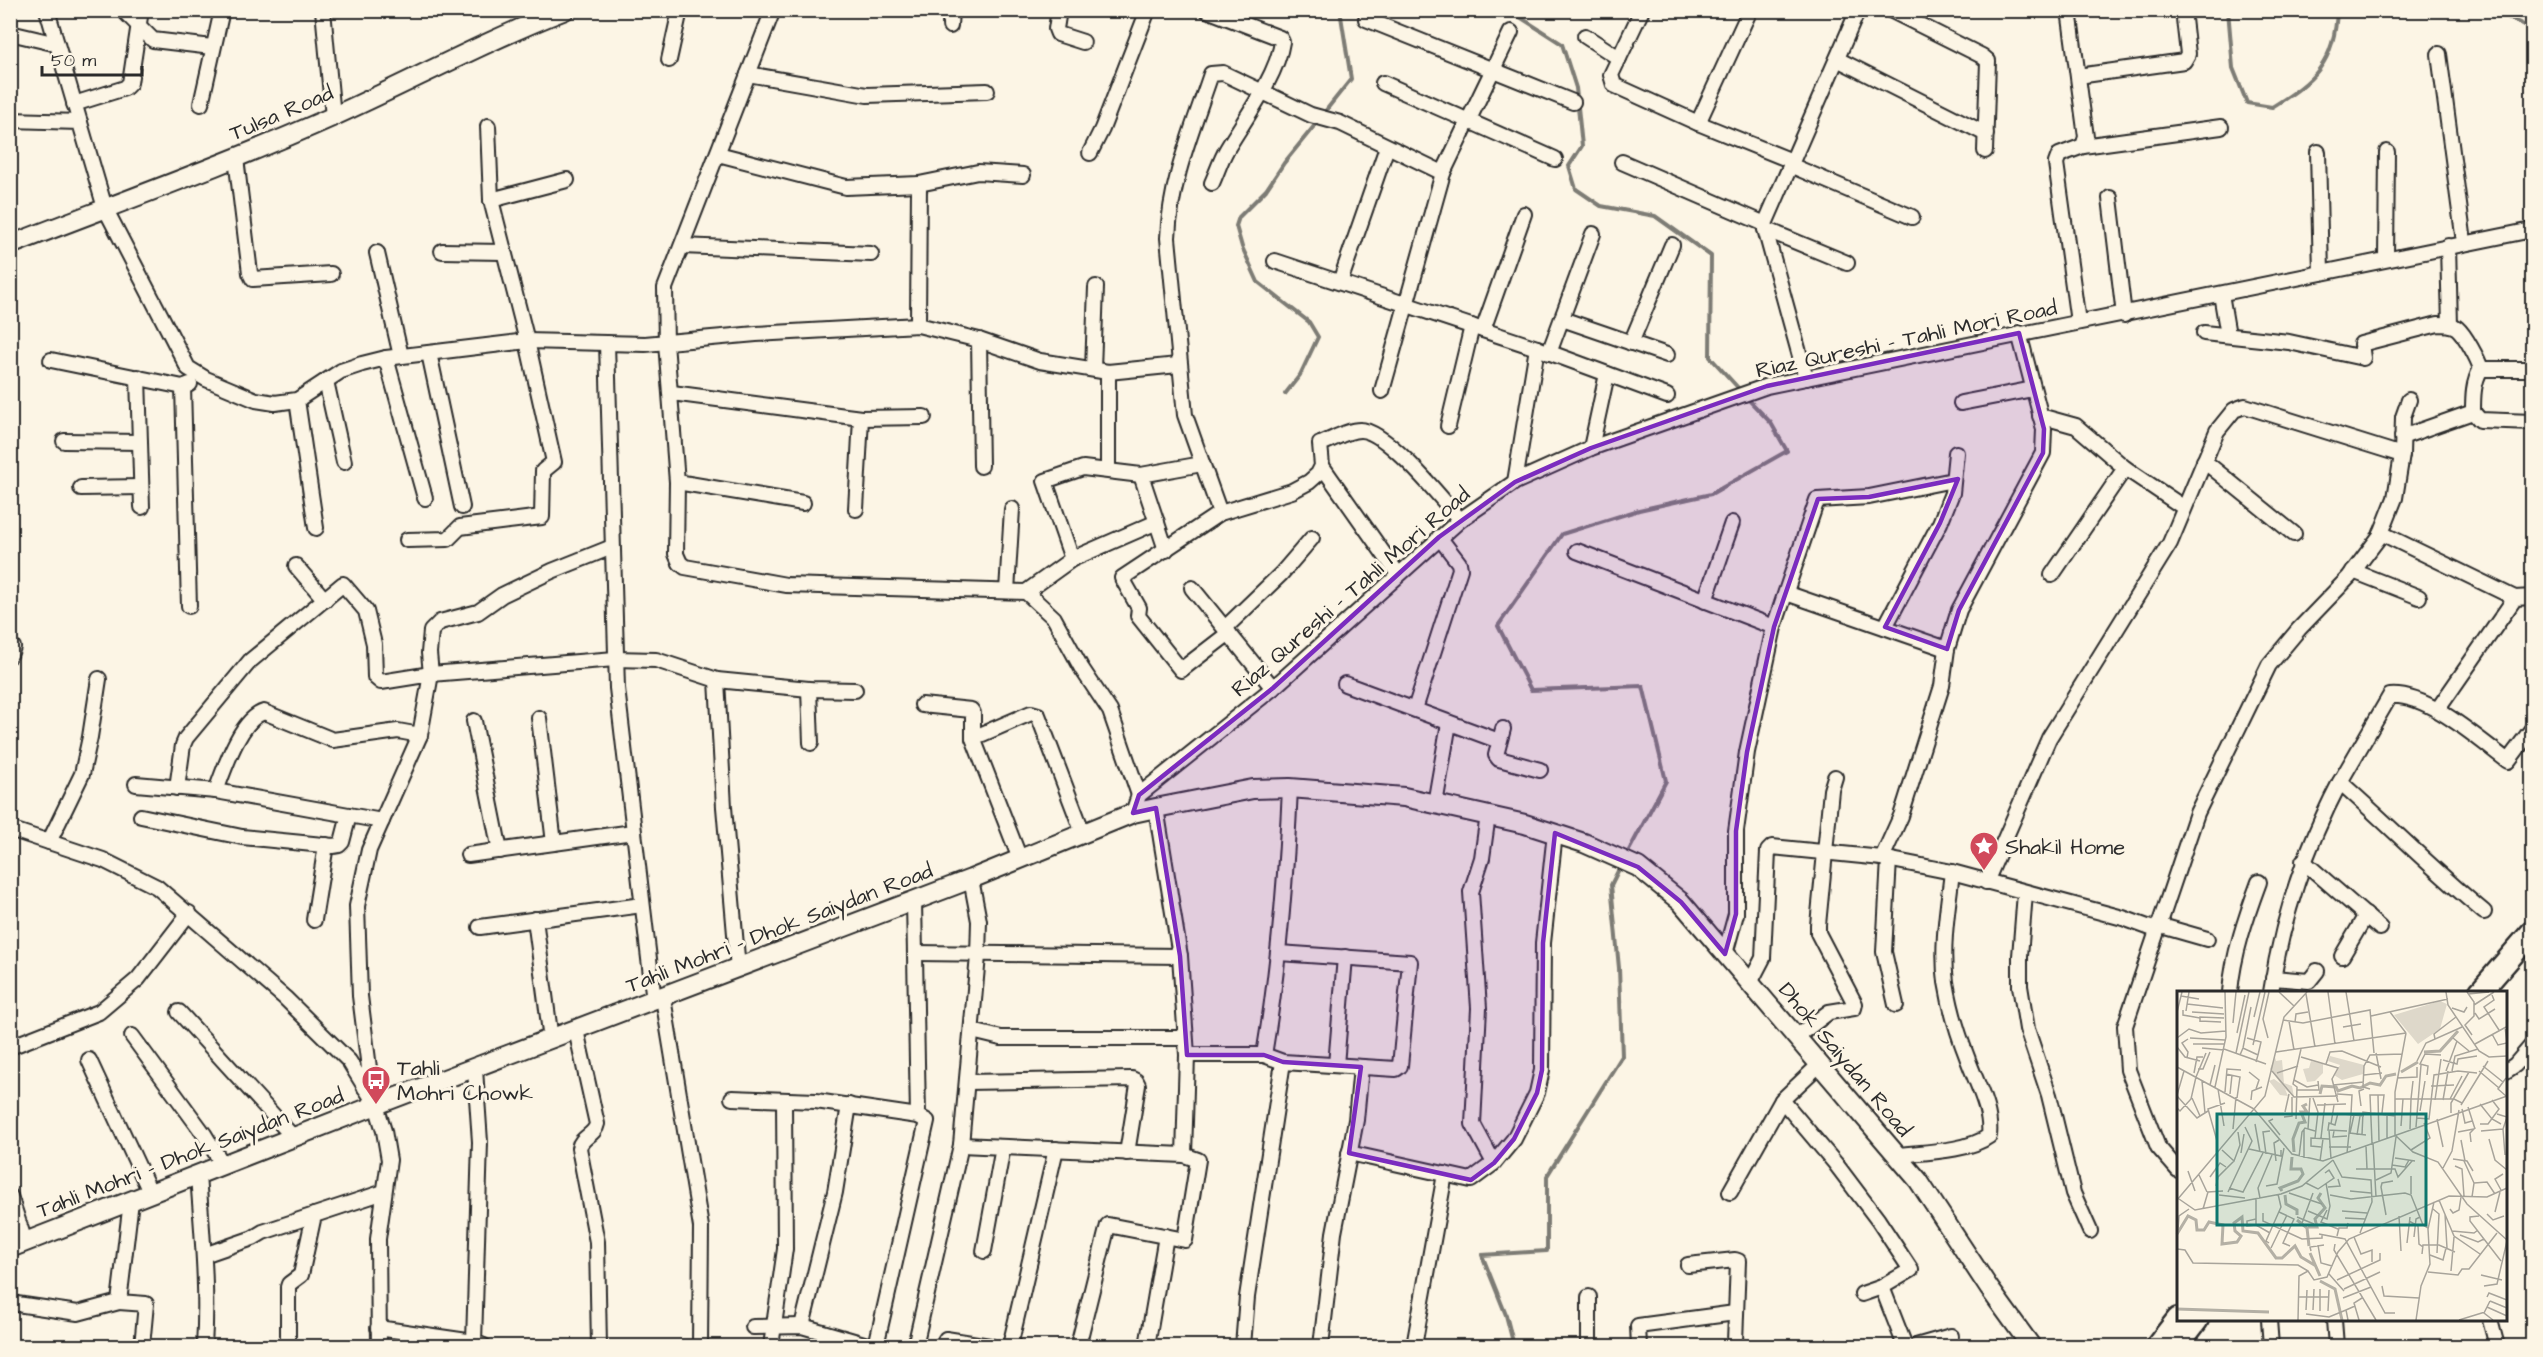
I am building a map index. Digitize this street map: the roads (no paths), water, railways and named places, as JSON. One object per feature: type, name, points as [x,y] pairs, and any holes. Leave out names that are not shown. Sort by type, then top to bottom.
[{"type":"main road","points":[[2482,991],[2532,932]]},
{"type":"main road","points":[[2494,991],[2532,948]]},
{"type":"main road","points":[[2157,1347],[2177,1320]]},
{"type":"main road","points":[[2177,1347],[2196,1321]]},
{"type":"street","points":[[47,10],[105,208],[188,368],[206,379],[256,400],[275,403],[297,400],[341,371],[386,358],[527,341],[666,342],[756,334],[918,325],[979,340],[1040,361],[1108,372],[1179,365]]},
{"type":"street","points":[[123,10],[153,40],[212,47]]},
{"type":"street","points":[[74,104],[125,88],[130,82],[141,10]]},
{"type":"street","points":[[201,104],[222,10]]},
{"type":"street","points":[[323,10],[333,117]]},
{"type":"street","name":"Tulsa Road","points":[[10,245],[236,158],[333,117],[515,30],[564,10]]},
{"type":"street","points":[[669,60],[680,10]]},
{"type":"street","points":[[773,10],[665,288],[666,342],[672,393],[677,482],[676,554],[680,563],[686,567],[786,585],[1026,592],[1072,559],[1157,522]]},
{"type":"street","points":[[950,26],[951,10]]},
{"type":"street","points":[[1059,10],[1056,29],[1058,34],[1083,42]]},
{"type":"street","points":[[1090,153],[1102,129],[1148,10]]},
{"type":"street","points":[[1207,10],[1280,38],[1281,46],[1262,90],[1247,119],[1226,151],[1212,183]]},
{"type":"street","points":[[1642,10],[1611,75],[1614,85],[1912,217]]},
{"type":"street","points":[[1698,123],[1750,10]]},
{"type":"street","points":[[1806,378],[1765,227],[1858,10]]},
{"type":"street","points":[[1890,10],[1988,61],[1985,151]]},
{"type":"street","points":[[2068,10],[2086,137],[2083,146]]},
{"type":"street","points":[[2078,76],[2184,61],[2188,54],[2183,10]]},
{"type":"street","points":[[1366,19],[1572,102]]},
{"type":"street","points":[[1383,391],[1443,172],[1470,122],[1511,32]]},
{"type":"street","points":[[10,33],[57,44]]},
{"type":"street","points":[[1585,36],[1619,58]]},
{"type":"street","points":[[2439,54],[2464,243]]},
{"type":"street","points":[[1837,59],[1986,134]]},
{"type":"street","points":[[1220,513],[1187,426],[1179,365],[1168,238],[1169,218],[1179,169],[1211,74],[1223,73],[1311,115],[1340,123],[1443,172]]},
{"type":"street","points":[[748,74],[867,95],[987,91]]},
{"type":"street","points":[[1383,83],[1555,159]]},
{"type":"street","points":[[10,120],[80,122]]},
{"type":"street","points":[[407,540],[448,539],[460,527],[542,517],[543,471],[554,462],[527,341],[491,200],[488,126]]},
{"type":"street","points":[[2078,322],[2056,162],[2059,155],[2083,146],[2221,127]]},
{"type":"street","points":[[1340,282],[1387,147]]},
{"type":"street","points":[[2318,152],[2321,273]]},
{"type":"street","points":[[2386,259],[2387,152]]},
{"type":"street","points":[[718,154],[846,187],[919,184],[978,172],[1023,175]]},
{"type":"street","points":[[236,158],[250,273],[253,279],[331,274]]},
{"type":"street","points":[[1622,162],[1847,263]]},
{"type":"street","points":[[491,200],[567,180]]},
{"type":"street","points":[[918,325],[919,184]]},
{"type":"street","points":[[2110,198],[2124,315]]},
{"type":"street","points":[[1448,426],[1477,328],[1524,214]]},
{"type":"street","name":"Riaz Qureshi - Tahli Mori Road","points":[[1139,795],[1273,688],[1460,520],[1515,482],[1591,448],[1699,412],[1767,386],[2532,230]]},
{"type":"street","points":[[1515,482],[1543,350],[1562,319],[1593,234]]},
{"type":"street","points":[[1631,343],[1672,245]]},
{"type":"street","points":[[682,246],[871,254]]},
{"type":"street","points":[[2448,246],[2450,325]]},
{"type":"street","points":[[442,250],[503,252]]},
{"type":"street","points":[[377,253],[401,356]]},
{"type":"street","points":[[1275,261],[1543,350],[1667,396]]},
{"type":"street","points":[[1093,369],[1096,287]]},
{"type":"street","points":[[2221,294],[2228,335]]},
{"type":"street","points":[[1562,319],[1667,355]]},
{"type":"street","points":[[2204,333],[2289,342],[2363,358],[2361,344],[2438,324],[2450,325],[2457,328],[2479,362],[2481,369],[2474,387],[2473,412],[2480,420],[2532,422]]},
{"type":"street","points":[[1896,1005],[1884,951],[1886,859],[1942,686],[1947,649],[1959,610],[2043,453],[2044,429],[2019,333]]},
{"type":"street","points":[[979,340],[981,466]]},
{"type":"street","points":[[607,343],[615,659],[642,905],[701,1227],[700,1347]]},
{"type":"street","points":[[429,353],[462,507]]},
{"type":"street","points":[[386,358],[425,498]]},
{"type":"street","points":[[51,360],[183,387],[206,379]]},
{"type":"street","points":[[2481,369],[2527,369]]},
{"type":"street","points":[[1108,372],[1108,470]]},
{"type":"street","points":[[1591,448],[1607,374]]},
{"type":"street","points":[[138,377],[141,507]]},
{"type":"street","points":[[327,381],[344,462]]},
{"type":"street","points":[[183,387],[189,606]]},
{"type":"street","points":[[1961,403],[2033,389]]},
{"type":"street","points":[[672,393],[861,418],[924,417]]},
{"type":"street","points":[[297,400],[316,528]]},
{"type":"street","points":[[2177,1169],[2158,1147],[2128,1070],[2125,1026],[2197,813],[2269,665],[2299,628],[2354,571],[2381,533],[2395,498],[2402,455],[2403,417],[2409,400]]},
{"type":"street","points":[[1986,882],[2049,738],[2170,543],[2183,507],[2217,431],[2234,410],[2245,406],[2402,455]]},
{"type":"street","points":[[2402,437],[2473,412]]},
{"type":"street","points":[[2040,416],[2076,426],[2125,468],[2183,507]]},
{"type":"street","points":[[856,509],[861,418]]},
{"type":"street","points":[[1398,574],[1322,466],[1320,444],[1361,430],[1373,434],[1417,470],[1460,520]]},
{"type":"street","points":[[64,441],[140,442]]},
{"type":"street","points":[[1885,627],[1940,523],[1952,493],[1956,453]]},
{"type":"street","points":[[2204,461],[2294,534]]},
{"type":"street","points":[[1072,559],[1045,481],[1083,468],[1141,476],[1202,464]]},
{"type":"street","points":[[1312,538],[1227,630],[1181,670],[1138,616],[1139,608],[1122,578],[1220,513],[1292,491],[1309,482],[1318,474],[1322,466]]},
{"type":"street","points":[[2052,575],[2125,468]]},
{"type":"street","points":[[1141,476],[1166,550]]},
{"type":"street","points":[[1725,954],[1736,914],[1736,831],[1747,752],[1774,627],[1817,500],[1869,497],[1953,480]]},
{"type":"street","points":[[677,482],[803,503]]},
{"type":"street","points":[[81,488],[141,487]]},
{"type":"street","points":[[1007,591],[1012,509]]},
{"type":"street","points":[[1705,601],[1732,523]]},
{"type":"street","points":[[2381,533],[2515,598],[2532,597]]},
{"type":"street","points":[[1415,709],[1460,569],[1459,563],[1439,537]]},
{"type":"street","points":[[365,1088],[369,1068],[360,996],[357,906],[369,850],[420,735],[431,674],[429,653],[431,631],[440,622],[478,612],[502,595],[552,571],[612,547]]},
{"type":"street","points":[[1577,551],[1774,627]]},
{"type":"street","points":[[296,566],[325,600]]},
{"type":"street","points":[[2354,571],[2419,597]]},
{"type":"street","points":[[177,788],[182,750],[250,662],[343,584],[366,611],[374,644],[375,677],[381,682],[431,674],[615,659],[656,660],[717,680],[809,689],[855,690]]},
{"type":"street","points":[[1192,588],[1273,688]]},
{"type":"street","points":[[1026,592],[1054,618],[1082,669],[1110,711],[1139,795],[1133,813]]},
{"type":"street","points":[[1786,593],[1947,649]]},
{"type":"street","points":[[2438,709],[2515,598]]},
{"type":"street","points":[[49,842],[82,774],[99,679]]},
{"type":"street","points":[[717,680],[724,807],[738,969]]},
{"type":"street","points":[[1345,684],[1449,723],[1501,735],[1496,755],[1499,759],[1539,770]]},
{"type":"street","points":[[809,689],[811,743]]},
{"type":"street","points":[[2271,991],[2288,907],[2314,834],[2340,782],[2390,696],[2398,696],[2438,709],[2508,761],[2532,729]]},
{"type":"street","points":[[922,705],[971,710],[973,738],[1020,859]]},
{"type":"street","points":[[216,791],[245,727],[259,713],[268,712],[333,740],[398,730],[420,735]]},
{"type":"street","points":[[973,738],[1031,713],[1038,715],[1083,833]]},
{"type":"street","points":[[539,718],[554,843]]},
{"type":"street","points":[[474,721],[500,851]]},
{"type":"street","points":[[1435,804],[1449,723]]},
{"type":"street","points":[[1796,1037],[1829,1012],[1854,1008],[1855,1004],[1818,933],[1831,790],[1835,777]]},
{"type":"street","points":[[2340,782],[2394,829],[2448,882],[2484,912]]},
{"type":"street","points":[[136,784],[216,791],[382,820]]},
{"type":"street","points":[[1264,1055],[1286,886],[1290,788]]},
{"type":"street","name":"Tahli Mohri - Dhok Saiydan Road","points":[[18,1245],[294,1137],[971,879],[1133,813],[1253,789],[1290,788],[1404,797],[1488,815],[1584,843]]},
{"type":"street","points":[[1156,808],[1180,956],[1186,1055],[1184,1155]]},
{"type":"street","points":[[141,816],[242,837],[339,845],[342,842],[348,815]]},
{"type":"street","points":[[1488,815],[1482,858],[1472,892],[1479,1008],[1473,1124],[1494,1163]]},
{"type":"street","points":[[10,829],[103,860],[157,887],[285,998],[349,1061],[376,1106],[384,1131],[389,1160],[378,1239],[379,1347]]},
{"type":"street","points":[[468,855],[633,832]]},
{"type":"street","points":[[1350,1153],[1471,1180],[1494,1163],[1514,1139],[1537,1093],[1542,1070],[1543,943],[1555,833]]},
{"type":"street","name":"Dhok Saiydan Road","points":[[1584,843],[1638,867],[1681,902],[1918,1180],[2031,1347]]},
{"type":"street","points":[[314,920],[326,845]]},
{"type":"street","points":[[1750,983],[1763,958],[1769,848],[1886,859],[1952,872],[2207,939]]},
{"type":"street","points":[[2304,861],[2380,928]]},
{"type":"street","points":[[1897,1155],[1966,1146],[1981,1142],[1989,1136],[1990,1124],[1986,1107],[1966,1056],[1946,982],[1945,948],[1952,872]]},
{"type":"street","points":[[915,1347],[962,1145],[978,956],[979,921],[971,879]]},
{"type":"street","points":[[2230,991],[2231,977],[2259,882]]},
{"type":"street","points":[[2025,893],[2020,986],[2027,1029],[2049,1095],[2073,1192],[2090,1231]]},
{"type":"street","points":[[914,901],[918,1116]]},
{"type":"street","points":[[480,927],[642,905]]},
{"type":"street","points":[[10,1047],[99,1012],[138,979],[189,913]]},
{"type":"street","points":[[2342,956],[2366,915]]},
{"type":"street","points":[[535,919],[551,1040]]},
{"type":"street","points":[[915,953],[978,956],[1180,956]]},
{"type":"street","points":[[1186,1055],[1264,1055],[1282,1062],[1396,1069],[1400,1066],[1410,965],[1407,961],[1279,953]]},
{"type":"street","points":[[1336,1065],[1345,957]]},
{"type":"street","points":[[2273,978],[2308,981],[2317,971]]},
{"type":"street","points":[[179,1012],[294,1137]]},
{"type":"street","points":[[576,1030],[597,1124],[579,1148],[597,1242],[599,1347]]},
{"type":"street","points":[[972,1031],[1001,1038],[1185,1038]]},
{"type":"street","points":[[132,1036],[204,1134],[223,1165]]},
{"type":"street","points":[[2507,1070],[2515,1065],[2532,1045]]},
{"type":"street","points":[[89,1060],[151,1194]]},
{"type":"street","points":[[1243,1347],[1247,1297],[1282,1062]]},
{"type":"street","points":[[1730,1192],[1782,1100],[1820,1064]]},
{"type":"street","points":[[1321,1347],[1334,1233],[1356,1120],[1361,1067]]},
{"type":"street","points":[[378,1328],[479,1344],[480,1142],[475,1069]]},
{"type":"street","points":[[967,1082],[1132,1079],[1138,1084],[1127,1153]]},
{"type":"street","points":[[732,1098],[816,1101],[918,1116],[927,1121],[876,1347]]},
{"type":"street","points":[[771,1347],[785,1249],[784,1100]]},
{"type":"street","points":[[1782,1100],[1835,1163],[1911,1270],[1882,1287],[1862,1294]]},
{"type":"street","points":[[802,1326],[835,1192],[849,1105]]},
{"type":"street","points":[[962,1145],[1184,1155],[1198,1160],[1185,1240],[1108,1225],[1078,1347]]},
{"type":"street","points":[[984,1251],[1003,1147]]},
{"type":"street","points":[[1010,1347],[1056,1149]]},
{"type":"street","points":[[1414,1347],[1445,1174]]},
{"type":"street","points":[[198,1175],[204,1255],[206,1314],[204,1347]]},
{"type":"street","points":[[204,1255],[384,1192]]},
{"type":"street","points":[[10,1197],[18,1245]]},
{"type":"street","points":[[119,1302],[131,1202]]},
{"type":"street","points":[[288,1347],[288,1287],[301,1275],[314,1215]]},
{"type":"street","points":[[1147,1347],[1166,1236]]},
{"type":"street","points":[[1688,1265],[1738,1261],[1735,1342]]},
{"type":"street","points":[[1882,1287],[1905,1347]]},
{"type":"street","points":[[1589,1297],[1589,1347]]},
{"type":"street","points":[[10,1304],[78,1313],[119,1302],[146,1304],[142,1347]]},
{"type":"street","points":[[1639,1347],[1638,1326],[1735,1313]]},
{"type":"street","points":[[2269,1321],[2271,1347]]},
{"type":"street","points":[[2334,1321],[2336,1347]]},
{"type":"street","points":[[2490,1321],[2496,1347]]},
{"type":"street","points":[[753,1327],[802,1326],[871,1347]]},
{"type":"street","points":[[1916,1347],[1951,1336]]},
{"type":"street","points":[[942,1347],[946,1339],[990,1347]]},
{"type":"waterway","points":[[1323,114],[1351,79],[1340,10]]},
{"type":"waterway","points":[[1509,10],[1562,44],[1576,88],[1582,146],[1569,166],[1576,189],[1601,206],[1655,216],[1711,256],[1710,357],[1741,391]]},
{"type":"waterway","points":[[2228,10],[2233,68],[2247,103],[2272,107],[2300,88],[2320,69],[2332,44],[2337,10]]},
{"type":"waterway","points":[[2493,10],[2532,29]]},
{"type":"waterway","points":[[1285,394],[1300,375],[1318,337],[1309,322],[1258,282],[1242,247],[1236,226],[1239,217],[1266,190],[1284,163],[1319,120]]},
{"type":"waterway","points":[[1626,856],[1666,781],[1643,686],[1531,690],[1498,626],[1562,534],[1639,510],[1711,494],[1787,451],[1771,423],[1746,397]]},
{"type":"waterway","points":[[1514,1346],[1506,1315],[1482,1255],[1547,1251],[1547,1176],[1622,1056],[1619,968],[1611,885],[1621,865]]},
{"type":"place","name":"Shakil Home","points":[[1984,872]]},
{"type":"place","name":"Tahli Mohri Chowk","points":[[376,1106]]}]
